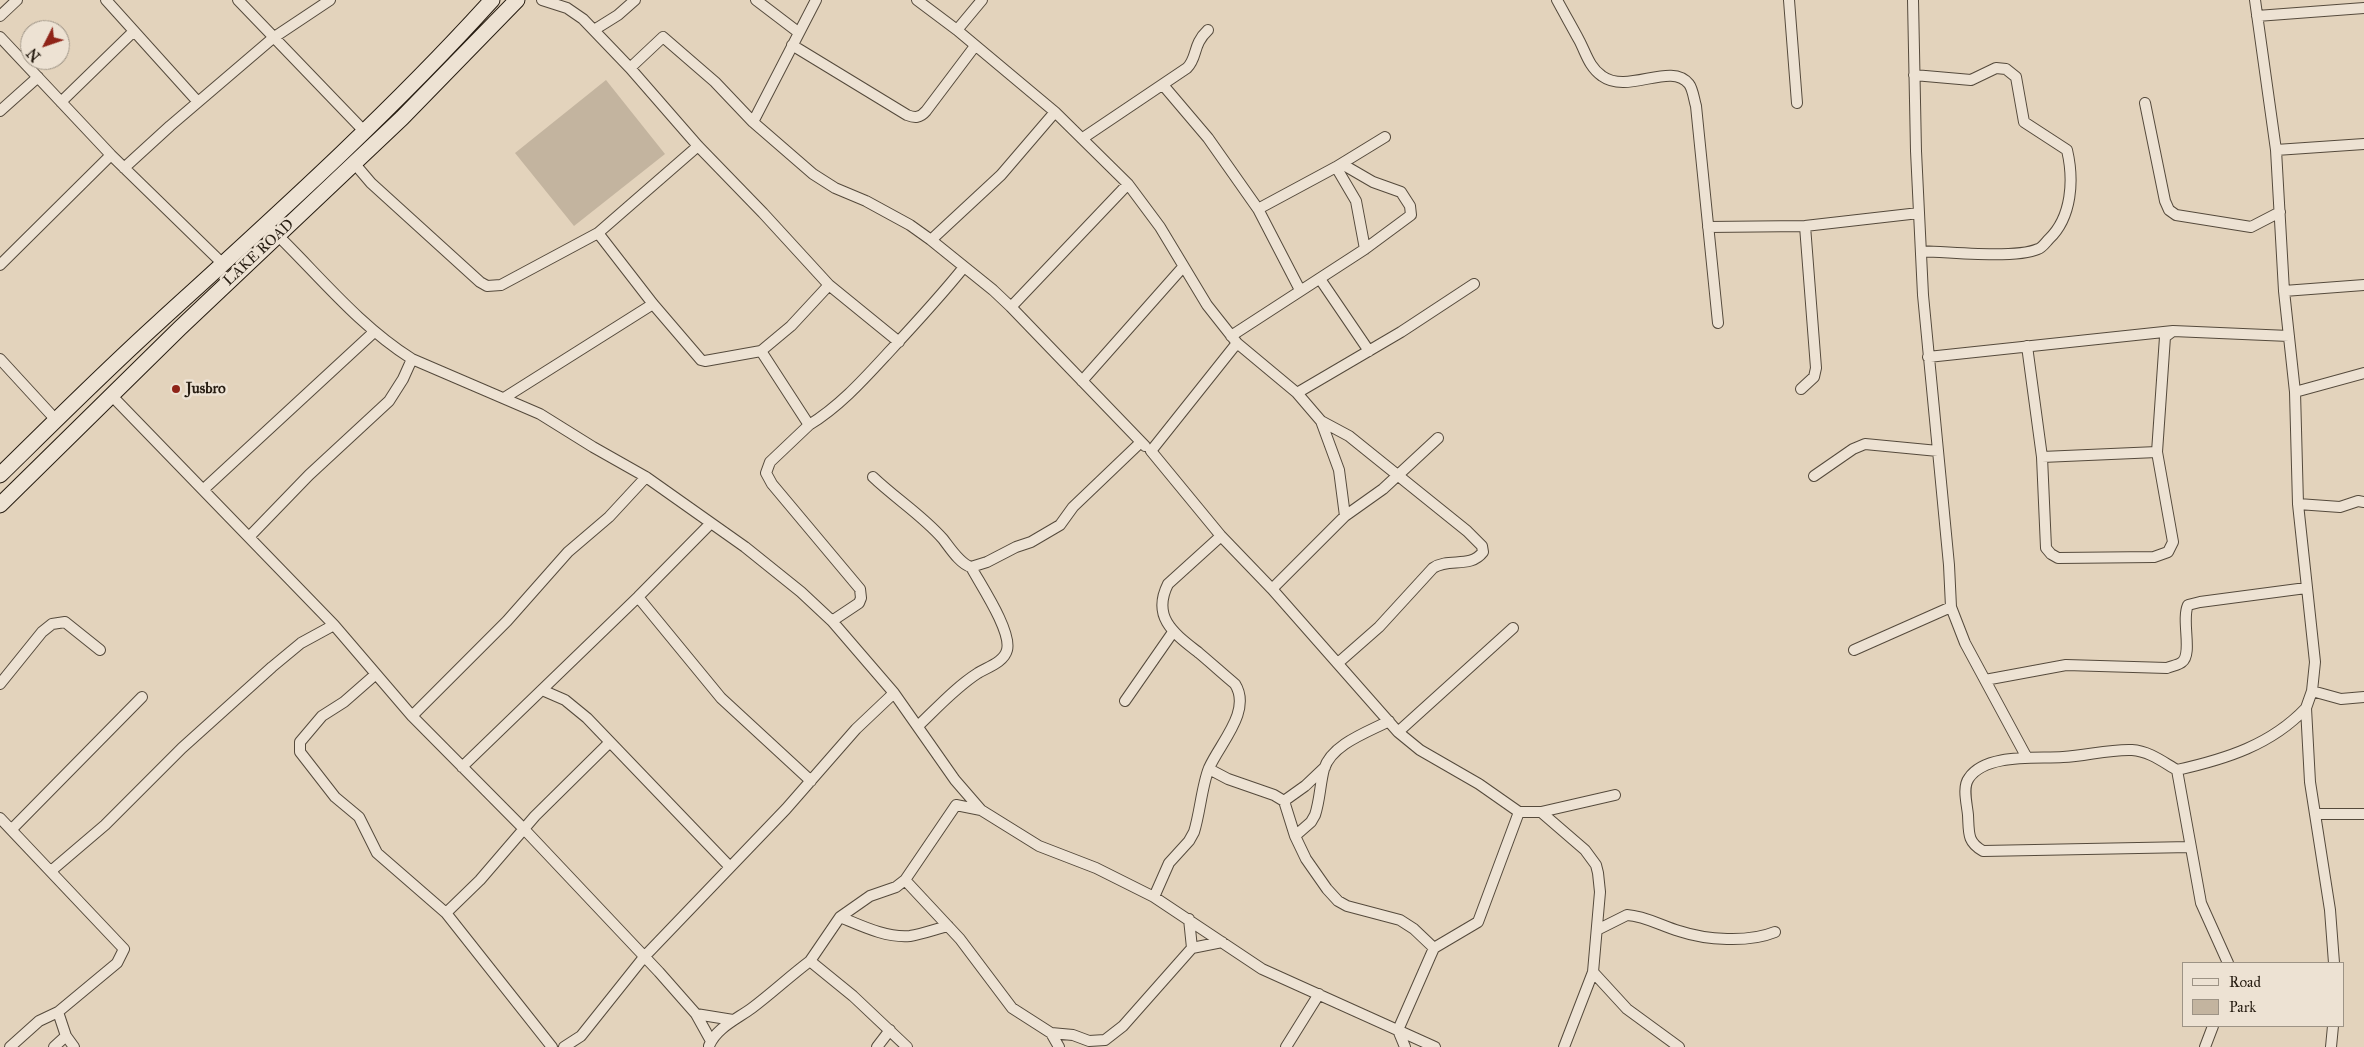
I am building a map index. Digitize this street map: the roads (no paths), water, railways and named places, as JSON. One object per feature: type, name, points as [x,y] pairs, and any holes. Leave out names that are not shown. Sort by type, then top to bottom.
[{"type":"main road","name":"LAKE ROAD","points":[[0,475],[126,352],[365,132],[410,88],[492,0]]},
{"type":"main road","name":"LAKE ROAD","points":[[0,505],[449,72],[517,0]]},
{"type":"street","points":[[0,16],[17,0]]},
{"type":"street","points":[[106,0],[198,102]]},
{"type":"street","points":[[238,0],[365,132]]},
{"type":"street","points":[[124,168],[273,38],[330,0]]},
{"type":"street","points":[[542,0],[567,8],[583,19],[828,285],[898,342]]},
{"type":"street","points":[[594,30],[618,15],[635,0]]},
{"type":"street","points":[[756,0],[798,32]]},
{"type":"street","points":[[753,122],[816,0]]},
{"type":"street","points":[[916,0],[957,30],[1055,112],[1128,184],[1160,227],[1183,268],[1234,340],[1297,393],[1322,421],[1349,436],[1467,531],[1482,546],[1483,552],[1472,562],[1441,564],[1433,568],[1378,627],[1338,663]]},
{"type":"street","points":[[957,30],[982,0]]},
{"type":"street","points":[[1557,0],[1581,43],[1585,57],[1601,76],[1617,83],[1633,82],[1667,75],[1681,78],[1690,84],[1696,106],[1718,323]]},
{"type":"street","points":[[1790,0],[1798,103]]},
{"type":"street","points":[[1913,0],[1920,252],[1951,608],[1966,643],[2026,756]]},
{"type":"street","points":[[2190,846],[1984,851],[1974,846],[1970,836],[1966,793],[1968,779],[1981,766],[2026,756],[2063,757],[2133,750],[2150,754],[2177,770],[2209,763],[2255,747],[2294,721],[2306,708],[2312,692],[2315,662],[2298,504],[2295,392],[2284,291],[2276,150],[2255,0]]},
{"type":"street","points":[[2257,16],[2364,8]]},
{"type":"street","points":[[1083,138],[1191,64],[1197,44],[1208,30]]},
{"type":"street","points":[[62,102],[134,31]]},
{"type":"street","points":[[0,37],[111,155],[223,264]]},
{"type":"street","points":[[630,68],[663,37],[715,82],[753,122],[799,162],[828,184],[866,201],[931,240],[993,290],[1151,451],[1221,536],[1272,589],[1398,732],[1420,750],[1479,784],[1518,812],[1542,812],[1615,795]]},
{"type":"street","points":[[792,45],[907,116],[914,118],[921,116],[926,111],[975,46]]},
{"type":"street","points":[[1914,75],[1971,80],[1996,68],[2006,68],[2016,76],[2024,122],[2067,150],[2072,171],[2066,213],[2060,229],[2039,249],[2014,254],[1920,252]]},
{"type":"street","points":[[0,111],[38,77]]},
{"type":"street","points":[[1163,85],[1208,138],[1258,209],[1300,290]]},
{"type":"street","points":[[2145,103],[2165,201],[2170,210],[2176,215],[2251,227],[2280,212]]},
{"type":"street","points":[[931,240],[1001,175],[1055,112]]},
{"type":"street","points":[[1258,209],[1339,165],[1385,137]]},
{"type":"street","points":[[2276,150],[2364,144]]},
{"type":"street","points":[[354,163],[371,183],[480,282],[487,286],[501,285],[598,232],[698,146]]},
{"type":"street","points":[[0,265],[111,155]]},
{"type":"street","points":[[1151,451],[1234,340],[1300,290],[1365,249],[1412,213],[1401,192],[1374,182],[1339,165]]},
{"type":"street","points":[[1339,165],[1356,201],[1365,249]]},
{"type":"street","points":[[1011,308],[1128,184]]},
{"type":"street","points":[[1708,228],[1805,226],[1919,213]]},
{"type":"street","points":[[266,224],[374,332],[412,358],[540,414],[592,447],[646,476],[794,587],[832,621],[894,693],[955,780],[981,810],[1039,846],[1096,868],[1154,898],[1189,919],[1262,969],[1435,1047]]},
{"type":"street","points":[[1801,389],[1814,378],[1816,368],[1805,226]]},
{"type":"street","points":[[598,232],[652,304],[701,360],[705,361],[761,351],[791,326],[828,285]]},
{"type":"street","points":[[832,621],[859,602],[861,598],[860,589],[772,484],[766,473],[770,462],[809,425],[828,413],[933,306],[964,267]]},
{"type":"street","points":[[1082,381],[1183,268]]},
{"type":"street","points":[[1320,279],[1369,351]]},
{"type":"street","points":[[1297,393],[1369,351],[1474,284]]},
{"type":"street","points":[[2284,291],[2364,285]]},
{"type":"street","points":[[504,398],[652,304]]},
{"type":"street","points":[[1928,357],[2172,331],[2288,336]]},
{"type":"street","points":[[2027,346],[2042,457],[2046,548],[2058,558],[2154,557],[2168,552],[2173,542],[2157,452],[2163,352],[2165,337],[2172,331]]},
{"type":"street","points":[[204,489],[374,332]]},
{"type":"street","points":[[761,351],[809,425]]},
{"type":"street","points":[[0,358],[56,420]]},
{"type":"street","points":[[250,537],[309,475],[389,401],[403,379],[412,358]]},
{"type":"street","points":[[2295,392],[2364,373]]},
{"type":"street","points":[[112,396],[250,537],[334,626],[412,716],[523,828],[644,957],[696,1014],[710,1044],[733,1020],[751,1009],[810,961],[840,917],[870,896],[883,889],[896,886],[905,880],[956,805],[955,780]]},
{"type":"street","points":[[1322,421],[1339,470],[1345,516]]},
{"type":"street","points":[[1272,589],[1345,516],[1365,504],[1438,438]]},
{"type":"street","points":[[873,477],[900,502],[911,507],[932,526],[959,558],[967,566],[971,566],[987,562],[1016,547],[1031,542],[1060,525],[1073,507],[1141,442]]},
{"type":"street","points":[[1814,476],[1853,449],[1865,444],[1938,451]]},
{"type":"street","points":[[2042,457],[2157,452]]},
{"type":"street","points":[[412,716],[507,621],[568,552],[609,518],[646,476]]},
{"type":"street","points":[[2298,504],[2340,507],[2358,501],[2364,502]]},
{"type":"street","points":[[462,767],[638,597],[711,523]]},
{"type":"street","points":[[1154,898],[1169,863],[1189,841],[1194,832],[1209,769],[1229,733],[1239,708],[1240,693],[1235,684],[1173,632],[1164,619],[1162,604],[1163,594],[1168,584],[1221,536]]},
{"type":"street","points":[[918,726],[963,684],[1002,658],[1007,650],[1003,628],[971,566]]},
{"type":"street","points":[[1985,680],[2066,665],[2167,668],[2182,662],[2187,655],[2184,614],[2188,605],[2306,588]]},
{"type":"street","points":[[638,597],[721,698],[811,781]]},
{"type":"street","points":[[1854,650],[1951,608]]},
{"type":"street","points":[[0,684],[42,632],[52,624],[65,622],[100,650]]},
{"type":"street","points":[[51,871],[106,826],[182,748],[272,667],[301,644],[334,626]]},
{"type":"street","points":[[1398,732],[1513,628]]},
{"type":"street","points":[[1125,701],[1173,632]]},
{"type":"street","points":[[376,674],[344,702],[322,716],[300,742],[300,752],[335,796],[359,817],[377,853],[446,913],[552,1047]]},
{"type":"street","points":[[542,690],[565,700],[587,718],[730,867]]},
{"type":"street","points":[[2312,692],[2341,699],[2364,698]]},
{"type":"street","points":[[564,1047],[581,1036],[644,957],[811,781],[856,729],[894,693]]},
{"type":"street","points":[[12,829],[142,697]]},
{"type":"street","points":[[2306,708],[2310,782],[2332,924],[2334,962]]},
{"type":"street","points":[[1284,801],[1305,786],[1347,743],[1389,721]]},
{"type":"street","points":[[446,913],[480,880],[523,828],[610,742]]},
{"type":"street","points":[[1295,836],[1311,822],[1315,815],[1325,767]]},
{"type":"street","points":[[1209,769],[1228,779],[1274,795],[1284,801],[1295,836],[1306,859],[1327,889],[1338,900],[1347,906],[1400,920],[1414,929],[1434,948]]},
{"type":"street","points":[[2177,770],[2201,903],[2228,962]]},
{"type":"street","points":[[956,805],[981,810]]},
{"type":"street","points":[[1405,1047],[1398,1030],[1434,948],[1478,922],[1518,812]]},
{"type":"street","points":[[1542,812],[1576,841],[1596,866],[1600,892],[1593,972],[1585,997],[1564,1047]]},
{"type":"street","points":[[2316,814],[2364,814]]},
{"type":"street","points":[[0,818],[124,949],[117,963],[58,1012],[39,1020],[10,1047]]},
{"type":"street","points":[[905,880],[948,926],[983,968],[1012,1008],[1051,1033],[1073,1035],[1089,1041],[1105,1040],[1123,1026],[1192,948],[1222,942]]},
{"type":"street","points":[[1597,930],[1627,915],[1638,916],[1700,937],[1714,939],[1761,936],[1776,932]]},
{"type":"street","points":[[840,917],[883,934],[910,936],[948,926]]},
{"type":"street","points":[[1189,919],[1192,948]]},
{"type":"street","points":[[810,961],[853,996],[907,1047]]},
{"type":"street","points":[[1593,972],[1628,1008],[1679,1047]]},
{"type":"street","points":[[1286,1047],[1318,994]]},
{"type":"street","points":[[58,1012],[66,1036],[74,1047]]},
{"type":"street","points":[[696,1014],[733,1020]]},
{"type":"street","points":[[2205,1047],[2213,1027]]},
{"type":"street","points":[[2331,1047],[2333,1027]]},
{"type":"street","points":[[877,1047],[890,1030]]},
{"type":"street","points":[[1051,1033],[1059,1047]]},
{"type":"street","points":[[54,1047],[66,1036]]},
{"type":"place","name":"Jusbro","points":[[176,389]]}]
